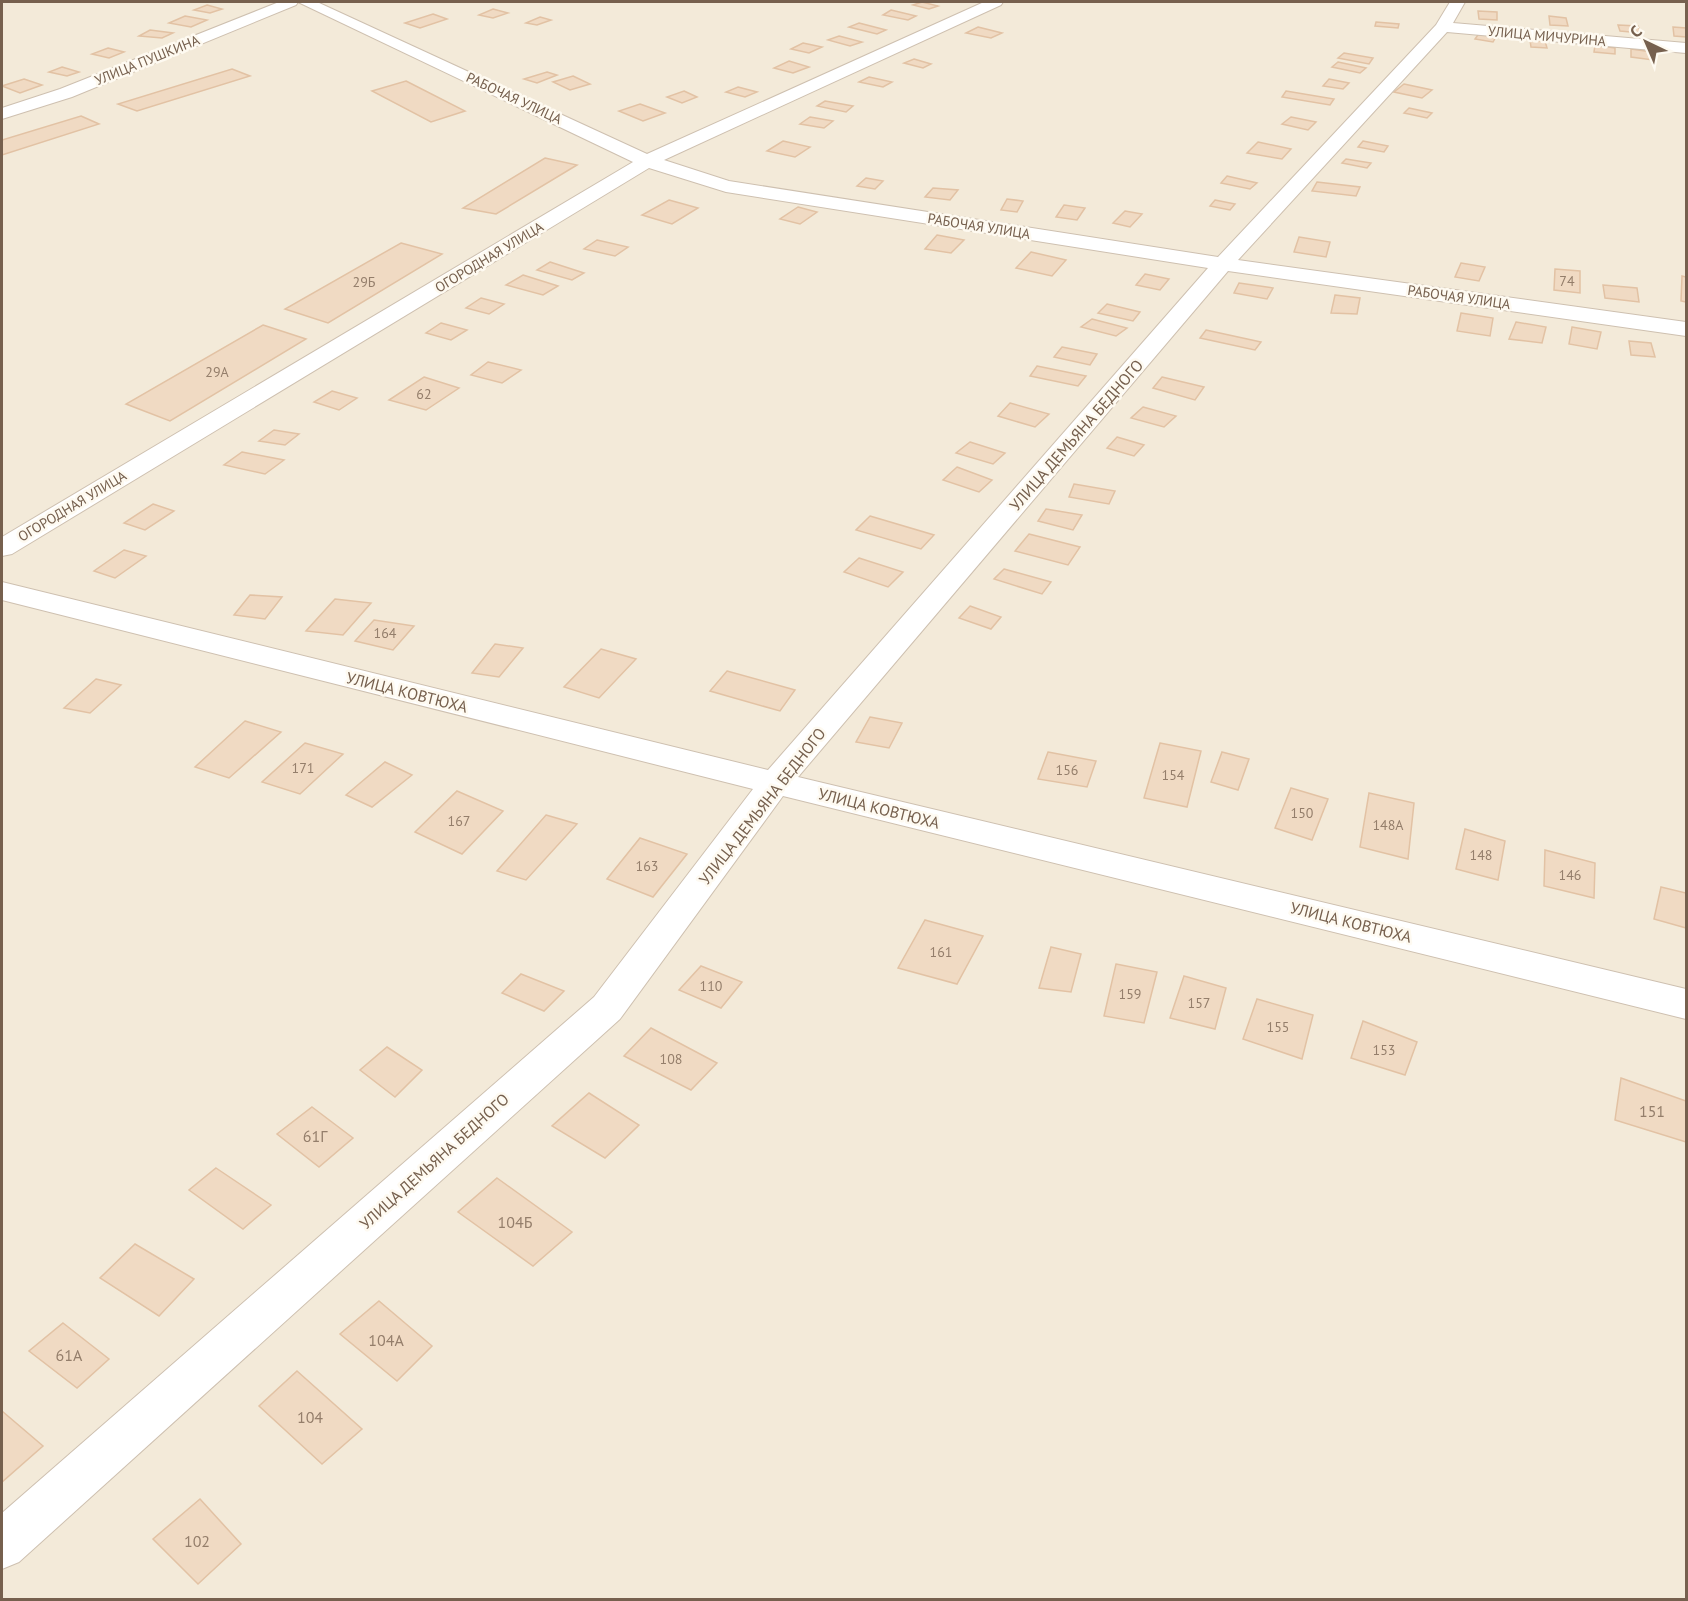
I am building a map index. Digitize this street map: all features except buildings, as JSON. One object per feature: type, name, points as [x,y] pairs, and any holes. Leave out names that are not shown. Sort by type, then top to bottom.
[{"type":"street","name":"УЛИЦА ПУШКИНА","points":[[2,114],[66,93],[291,2]]},
{"type":"street","name":"РАБОЧАЯ УЛИЦА","points":[[306,2],[647,161],[726,186],[1223,264],[1686,329]]},
{"type":"street","name":"ОГОРОДНАЯ УЛИЦА","points":[[2,548],[647,161],[996,2]]},
{"type":"street","name":"УЛИЦА МИЧУРИНА","points":[[1450,14],[1686,48]]},
{"type":"street","name":"УЛИЦА ДЕМЬЯНА БЕДНОГО","points":[[2,1545],[608,1008],[775,783],[1223,264],[1450,14]]},
{"type":"street","name":"УЛИЦА КОВТЮХА","points":[[2,591],[775,783],[1686,1004]]},
{"type":"shaded area","points":[[2,2],[1686,2],[1686,1599],[2,1599]]}]
